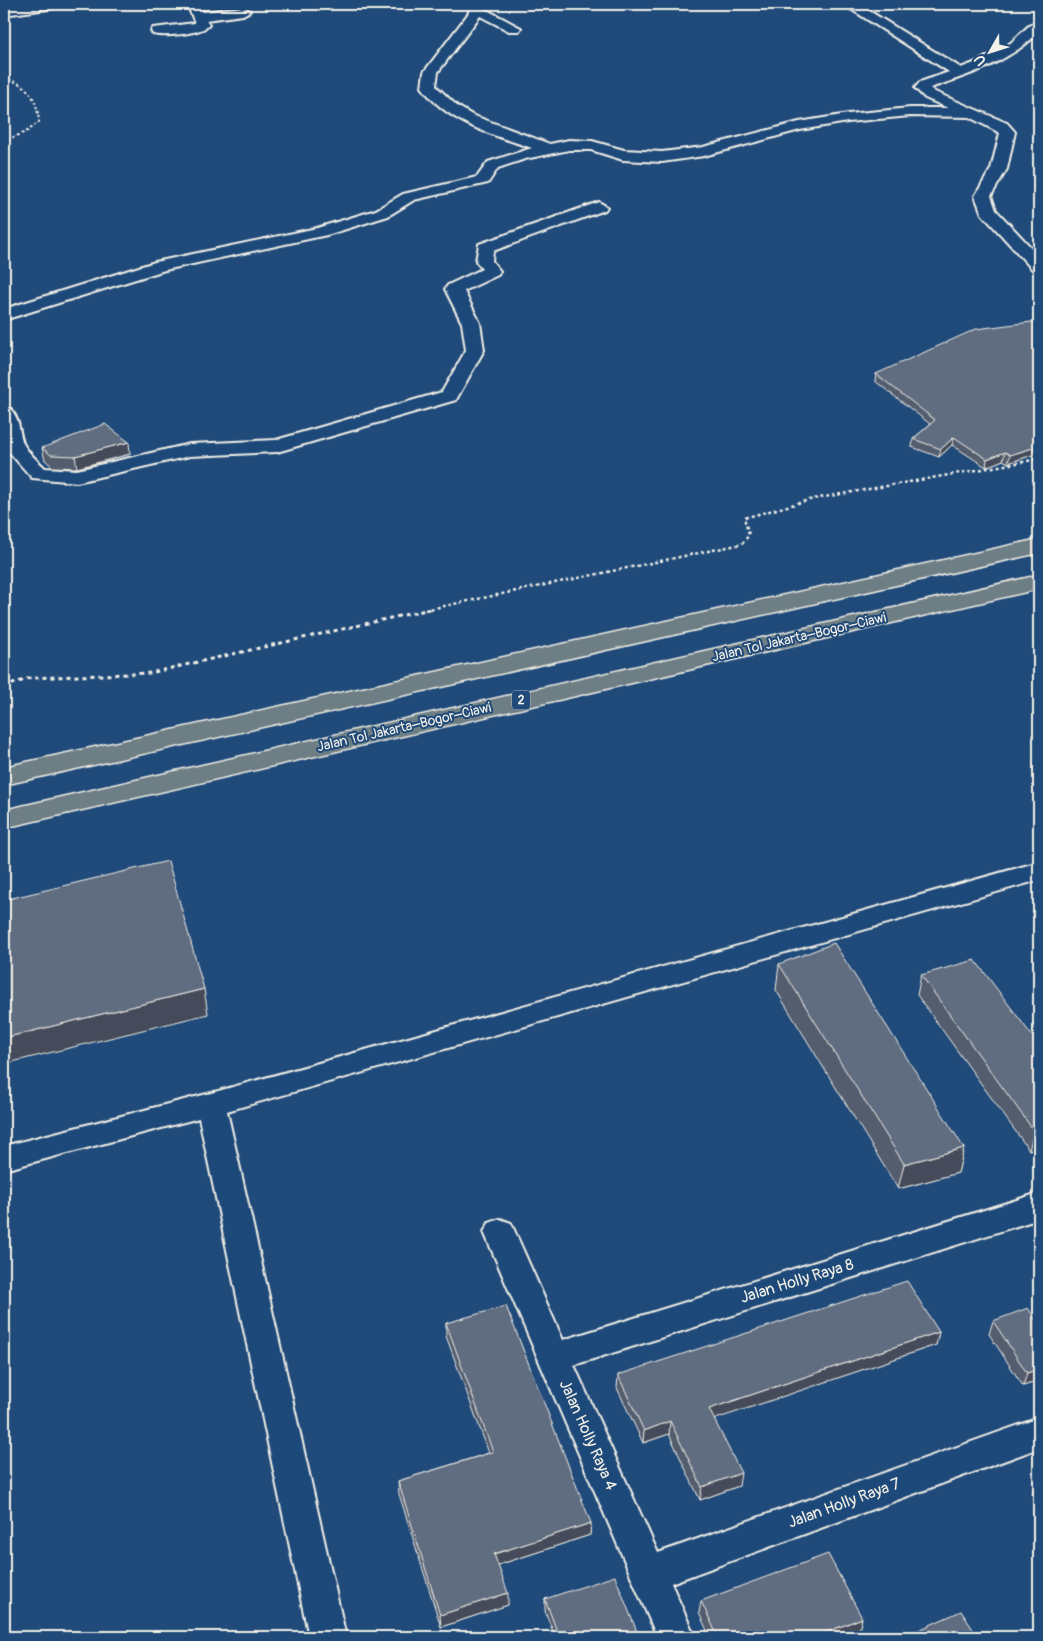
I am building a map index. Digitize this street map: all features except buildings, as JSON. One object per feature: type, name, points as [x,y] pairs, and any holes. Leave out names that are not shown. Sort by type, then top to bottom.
[{"type":"highway","points":[[4,776],[1039,546]]},
{"type":"highway","name":"Jalan Tol Jakarta–Bogor–Ciawi","points":[[4,819],[1039,582]]},
{"type":"street","points":[[4,10],[17,6],[55,4]]},
{"type":"street","points":[[158,31],[200,27],[202,25],[193,4]]},
{"type":"street","points":[[849,4],[960,73]]},
{"type":"street","points":[[514,28],[476,7],[431,72],[428,87],[443,102],[483,124],[549,148]]},
{"type":"street","points":[[198,17],[242,11]]},
{"type":"street","points":[[1039,25],[1029,35],[991,62],[925,84],[922,88],[930,96],[1002,126],[1008,132],[999,169],[982,196],[988,211],[1039,266]]},
{"type":"street","points":[[4,315],[161,266],[321,232],[382,213],[409,197],[482,180],[493,165],[549,148],[582,145],[623,155],[662,157],[691,154],[798,126],[848,118],[910,112],[973,113]]},
{"type":"street","points":[[4,413],[10,423],[9,449],[39,474],[77,476],[190,450],[277,446],[449,396],[475,350],[472,323],[454,289],[492,271],[484,261],[485,248],[599,208]]},
{"type":"street","points":[[4,1158],[211,1104],[1039,871]]},
{"type":"street","points":[[211,1104],[328,1637]]},
{"type":"street","name":"Jalan Holly Raya 8","points":[[554,1357],[1039,1206]]},
{"type":"street","name":"Jalan Holly Raya 4","points":[[500,1232],[650,1573],[676,1637]]},
{"type":"street","name":"Jalan Holly Raya 7","points":[[650,1573],[1039,1433]]},
{"type":"path","points":[[4,78],[27,86],[38,104],[39,122],[26,132],[4,141]]},
{"type":"path","points":[[4,687],[30,678],[150,673],[451,604],[742,544],[749,536],[744,518],[813,499],[1039,459]]}]
